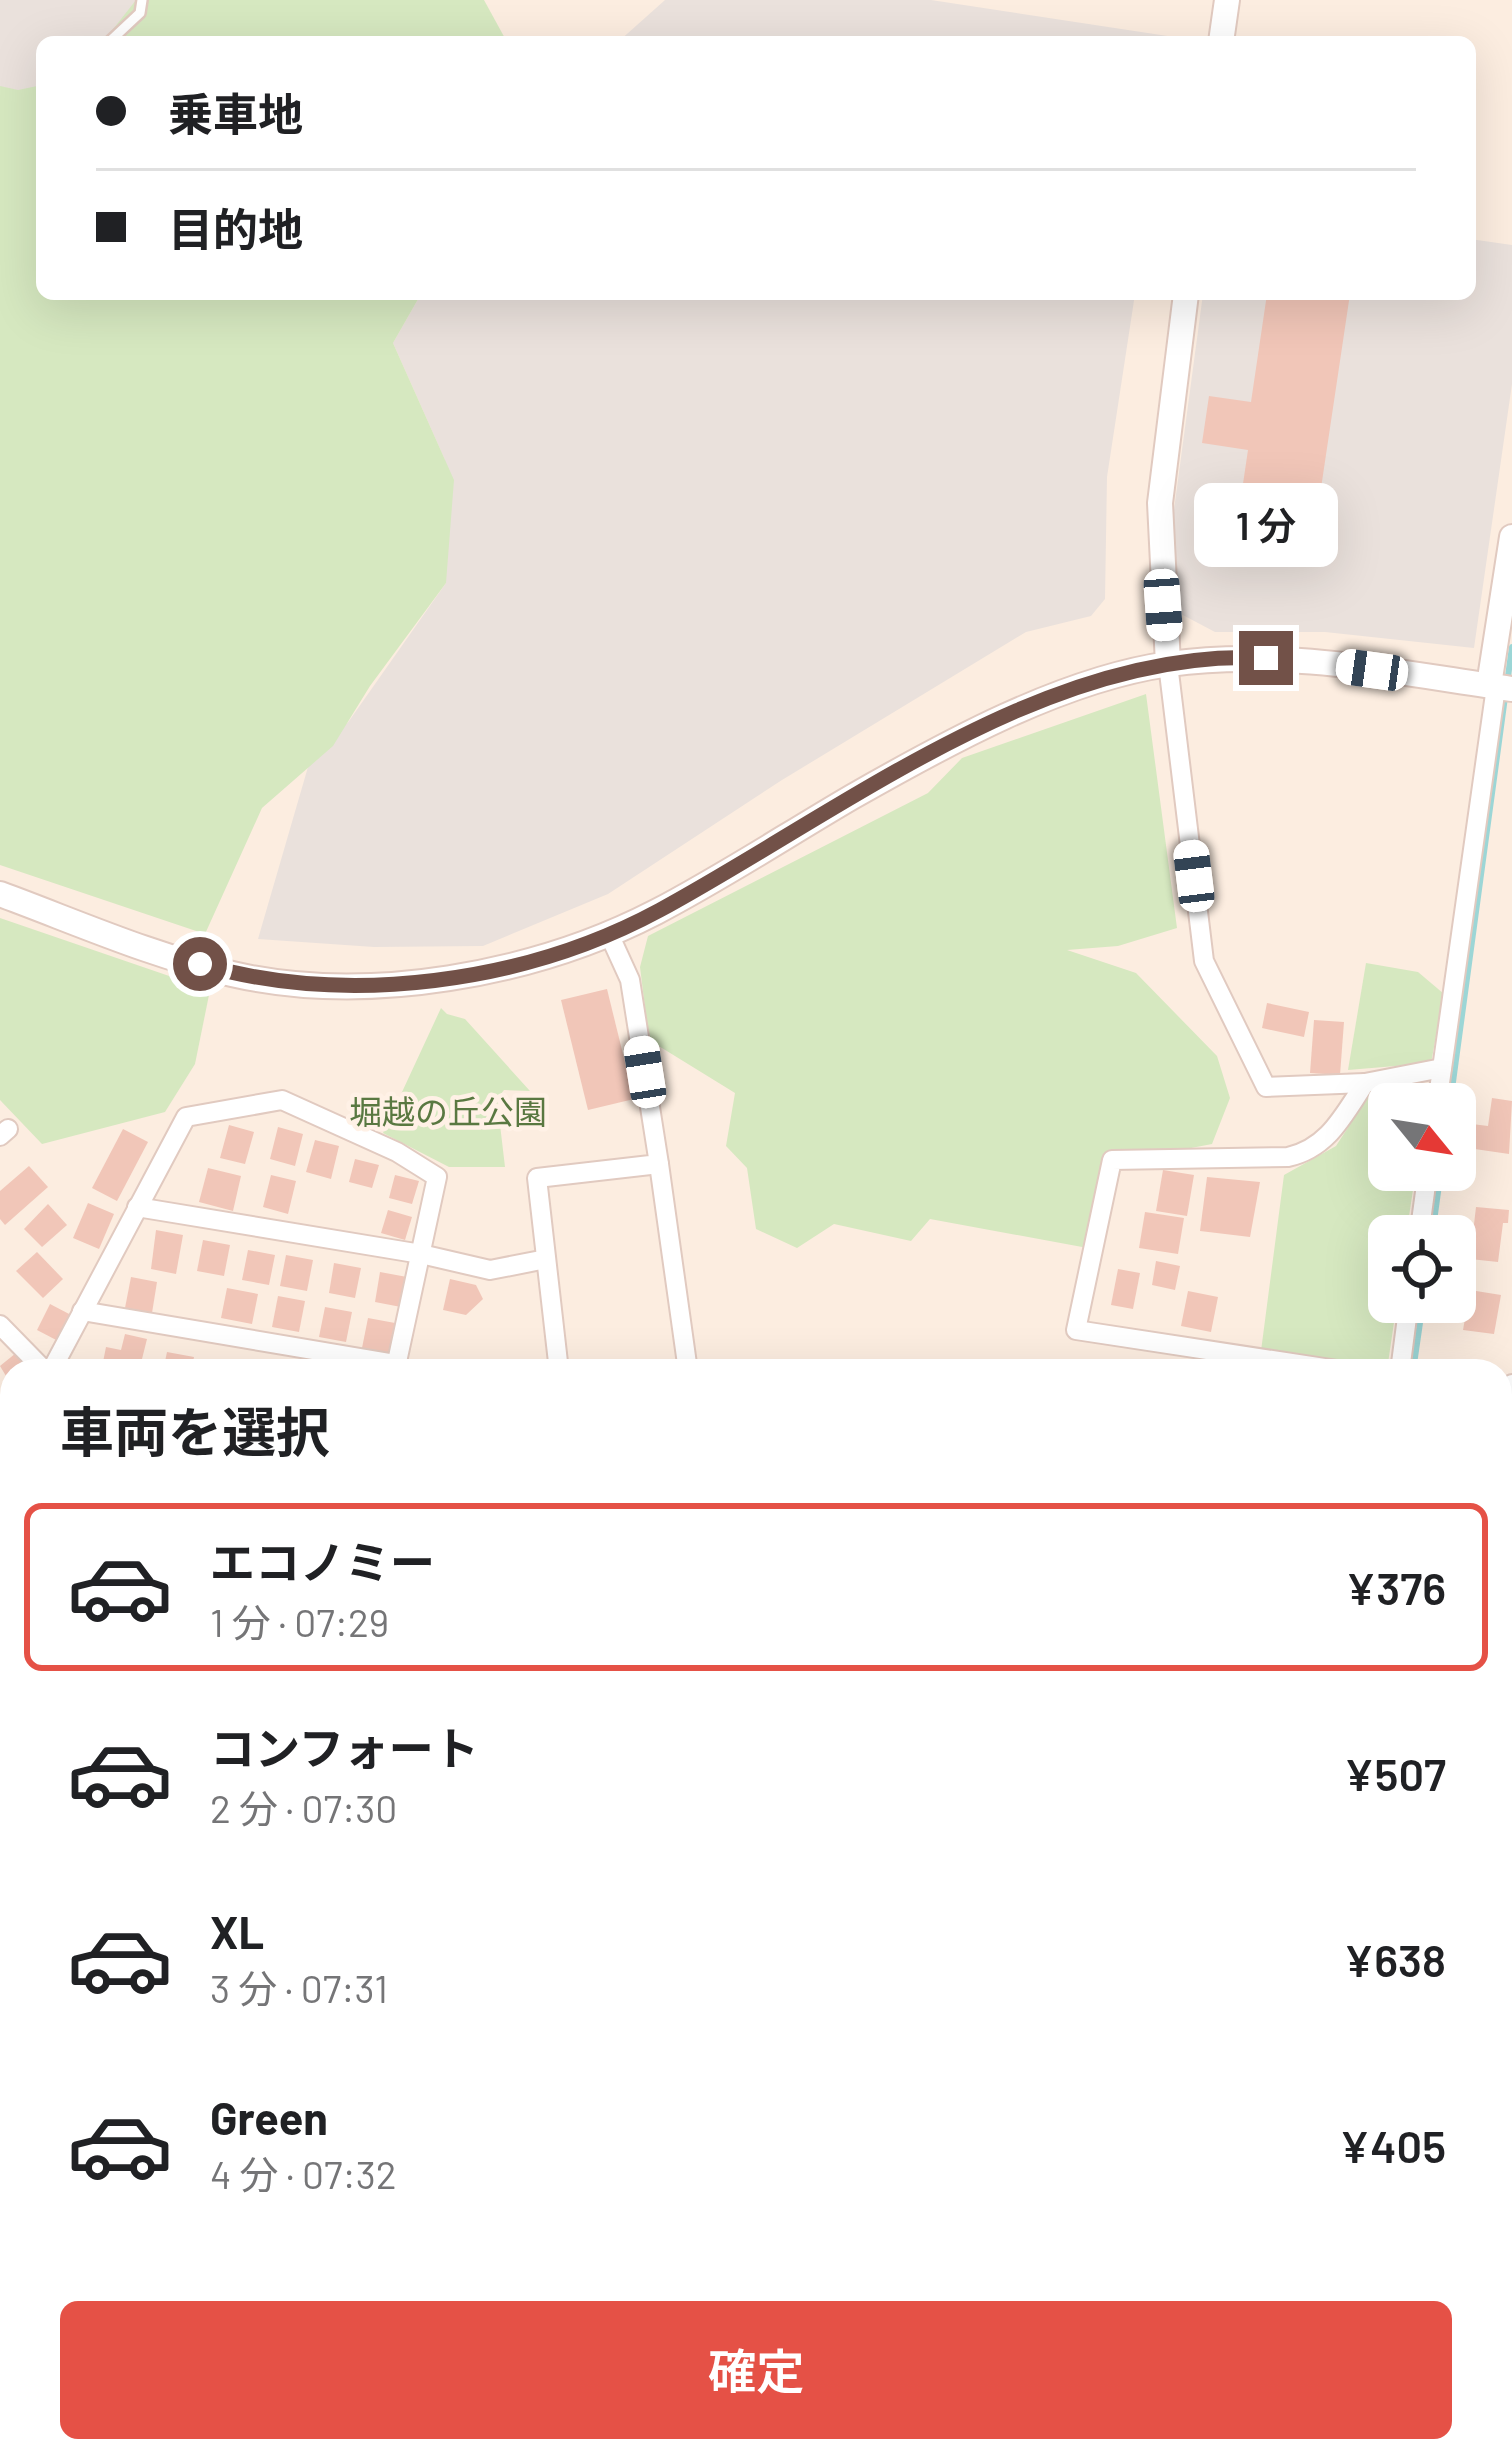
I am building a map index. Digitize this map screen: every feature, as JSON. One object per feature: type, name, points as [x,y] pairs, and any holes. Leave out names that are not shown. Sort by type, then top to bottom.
[{"type":"street","points":[[1222,36],[1227,0]]},
{"type":"street","points":[[1185,300],[1160,502],[1168,664],[1204,961],[1266,1087],[1365,1083],[1442,1068]]},
{"type":"street","points":[[1440,1083],[1499,687],[1512,537]]},
{"type":"street","points":[[0,894],[148,950],[235,975],[325,984],[408,983],[510,967],[609,934],[658,911],[929,752],[1028,706],[1168,664],[1240,657],[1293,659],[1499,687]]},
{"type":"street","points":[[609,934],[630,980],[686,1359]]},
{"type":"street","points":[[1266,1359],[1076,1330],[1112,1160],[1288,1157],[1312,1151],[1329,1137],[1365,1083]]},
{"type":"street","points":[[55,1359],[186,1117],[282,1100],[397,1152],[436,1177],[398,1359]]},
{"type":"street","points":[[558,1359],[537,1178],[659,1164]]},
{"type":"street","points":[[136,1207],[421,1254],[490,1270],[546,1259]]},
{"type":"street","points":[[82,1312],[346,1359]]},
{"type":"street","points":[[1402,1359],[1406,1323]]},
{"type":"street","points":[[0,1324],[36,1359]]},
{"type":"lane","points":[[115,36],[140,13],[142,0]]},
{"type":"shaded area","points":[[0,0],[246,0],[281,36],[36,36],[36,142],[0,131]]},
{"type":"shaded area","points":[[665,0],[931,0],[1167,36],[625,36]]},
{"type":"shaded area","points":[[1476,240],[1512,245],[1512,384],[1474,648],[1325,632],[1215,632],[1179,613],[1173,517],[1202,300],[1476,300]]},
{"type":"shaded area","points":[[418,300],[1134,300],[1107,477],[1105,599],[1091,616],[1026,632],[782,780],[608,894],[483,946],[374,947],[258,939],[308,767],[349,721],[446,583],[445,460],[393,343]]},
{"type":"green space","points":[[136,0],[484,0],[504,36],[108,36]]},
{"type":"green space","points":[[0,86],[18,90],[36,86],[36,300],[418,300],[393,343],[454,480],[446,583],[370,686],[333,746],[262,808],[205,934],[0,865]]},
{"type":"green space","points":[[1146,694],[1177,928],[1118,946],[1067,950],[1136,973],[1217,1056],[1230,1098],[1212,1144],[1103,1165],[1093,1249],[930,1219],[911,1241],[834,1224],[797,1248],[756,1229],[747,1168],[726,1146],[735,1093],[649,1040],[640,967],[648,936],[928,793],[962,758]]},
{"type":"green space","points":[[0,918],[210,990],[195,1064],[165,1112],[42,1144],[0,1100]]},
{"type":"green space","points":[[1366,963],[1418,972],[1444,994],[1431,1063],[1348,1070]]},
{"type":"green space","name":"堀越の丘公園","points":[[441,1008],[465,1019],[530,1091],[504,1090],[497,1099],[505,1167],[449,1167],[383,1133]]},
{"type":"green space","points":[[1368,1097],[1368,1191],[1413,1191],[1409,1215],[1368,1215],[1368,1323],[1394,1323],[1389,1359],[1314,1359],[1261,1351],[1284,1175],[1336,1146]]},
{"type":"building","points":[[1266,300],[1349,300],[1317,515],[1240,504],[1248,450],[1202,443],[1209,396],[1251,402]]},
{"type":"building","points":[[607,989],[634,1099],[588,1110],[561,1000]]},
{"type":"building","points":[[1267,1003],[1309,1012],[1304,1037],[1262,1028]]},
{"type":"building","points":[[1314,1020],[1344,1022],[1340,1075],[1310,1073]]},
{"type":"building","points":[[1492,1098],[1512,1101],[1509,1154],[1476,1149],[1476,1124],[1488,1126]]},
{"type":"building","points":[[229,1125],[254,1132],[245,1164],[220,1158]]},
{"type":"building","points":[[278,1127],[303,1134],[295,1166],[270,1159]]},
{"type":"building","points":[[123,1129],[148,1142],[117,1201],[92,1188]]},
{"type":"building","points":[[315,1140],[339,1146],[331,1179],[306,1172]]},
{"type":"building","points":[[355,1159],[379,1165],[372,1188],[349,1182]]},
{"type":"building","points":[[29,1166],[48,1187],[5,1225],[0,1219],[0,1191]]},
{"type":"building","points":[[208,1168],[241,1176],[233,1211],[199,1202]]},
{"type":"building","points":[[1163,1170],[1194,1175],[1187,1216],[1156,1211]]},
{"type":"building","points":[[271,1175],[296,1181],[288,1214],[263,1207]]},
{"type":"building","points":[[395,1175],[419,1181],[412,1204],[389,1198]]},
{"type":"building","points":[[1207,1177],[1260,1182],[1250,1237],[1200,1231]]},
{"type":"building","points":[[88,1203],[114,1214],[99,1249],[73,1238]]},
{"type":"building","points":[[48,1204],[67,1225],[42,1247],[24,1229]]},
{"type":"building","points":[[1476,1207],[1509,1210],[1498,1262],[1476,1260]]},
{"type":"building","points":[[388,1210],[412,1217],[405,1240],[381,1233]]},
{"type":"building","points":[[1145,1212],[1184,1218],[1178,1254],[1139,1248]]},
{"type":"building","points":[[156,1230],[183,1235],[176,1274],[151,1269]]},
{"type":"building","points":[[203,1240],[230,1245],[224,1276],[197,1271]]},
{"type":"building","points":[[248,1250],[275,1255],[269,1285],[242,1280]]},
{"type":"building","points":[[37,1252],[63,1279],[43,1298],[16,1271]]},
{"type":"building","points":[[286,1255],[313,1260],[307,1291],[280,1286]]},
{"type":"building","points":[[1156,1261],[1180,1266],[1175,1290],[1152,1285]]},
{"type":"building","points":[[334,1263],[361,1268],[355,1298],[329,1293]]},
{"type":"building","points":[[1118,1269],[1140,1273],[1133,1309],[1111,1305]]},
{"type":"building","points":[[380,1272],[407,1277],[401,1307],[375,1302]]},
{"type":"building","points":[[131,1277],[157,1282],[152,1313],[125,1308]]},
{"type":"building","points":[[450,1279],[476,1285],[483,1299],[466,1315],[443,1310]]},
{"type":"building","points":[[227,1288],[258,1294],[252,1324],[221,1318]]},
{"type":"building","points":[[1188,1291],[1218,1297],[1211,1332],[1181,1326]]},
{"type":"building","points":[[1476,1291],[1501,1295],[1494,1334],[1463,1330],[1464,1323],[1476,1323]]},
{"type":"building","points":[[278,1296],[305,1301],[299,1332],[272,1327]]},
{"type":"building","points":[[50,1304],[73,1316],[60,1342],[37,1330]]},
{"type":"building","points":[[325,1307],[352,1312],[346,1342],[319,1337]]},
{"type":"building","points":[[368,1318],[395,1323],[389,1353],[362,1348]]},
{"type":"building","points":[[125,1334],[147,1339],[142,1359],[104,1359],[106,1347],[121,1350]]},
{"type":"building","points":[[167,1352],[194,1357],[194,1359],[166,1359]]},
{"type":"waterway","points":[[1507,684],[1512,647]]},
{"type":"waterway","points":[[1453,1083],[1505,697]]},
{"type":"waterway","points":[[1435,1215],[1438,1191]]},
{"type":"waterway","points":[[1415,1359],[1420,1323]]},
{"type":"route","points":[[200,964],[235,975],[325,984],[408,983],[510,967],[609,934],[658,911],[929,752],[1028,706],[1168,664],[1266,658]]}]
